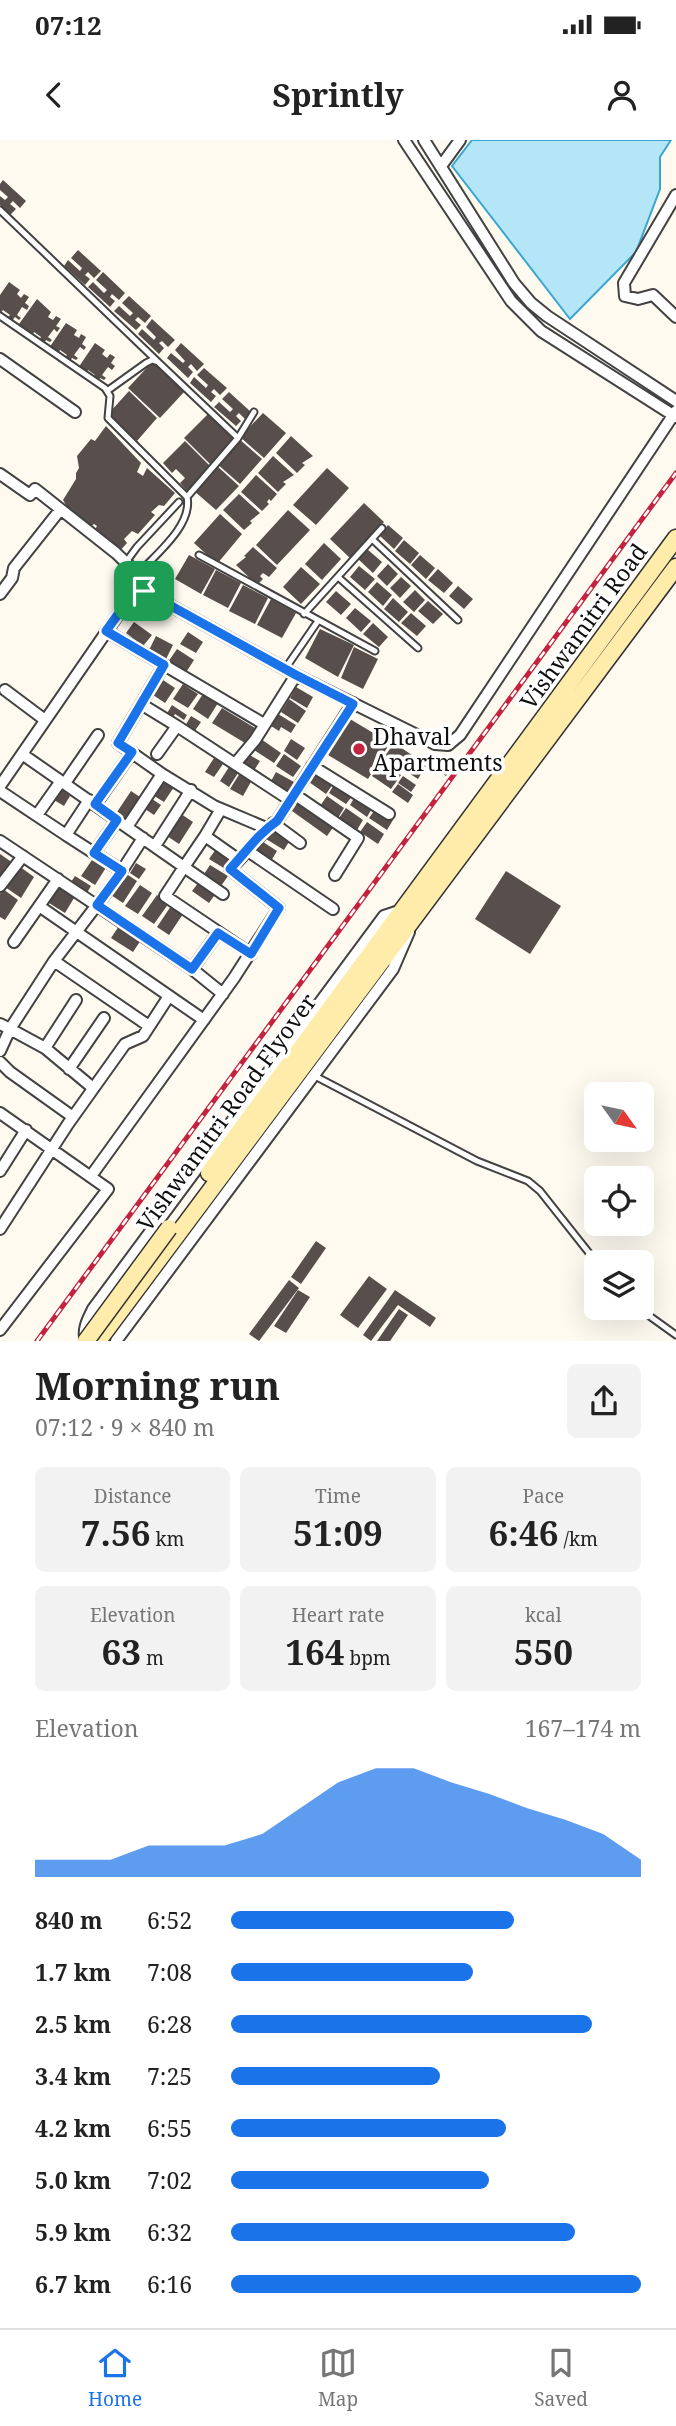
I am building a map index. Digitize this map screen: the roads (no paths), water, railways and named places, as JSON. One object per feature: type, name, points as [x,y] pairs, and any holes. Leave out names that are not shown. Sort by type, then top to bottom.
[{"type":"main road","name":"Vishwamitri Road","points":[[409,913],[676,538]]},
{"type":"main road","name":"Vishwamitri Road","points":[[409,913],[676,567]]},
{"type":"main road","name":"Vishwamitri Road Flyover","points":[[86,1341],[173,1230],[409,913]]},
{"type":"main road","name":"Vishwamitri Road Flyover","points":[[97,1341],[173,1230]]},
{"type":"street","points":[[144,591],[353,704],[435,744],[448,745],[460,735],[675,415],[541,331],[521,312],[404,140]]},
{"type":"street","points":[[424,140],[513,283],[531,303],[676,401]]},
{"type":"street","points":[[441,166],[460,140]]},
{"type":"street","points":[[676,195],[624,283],[625,296],[638,299],[653,295],[676,317]]},
{"type":"street","points":[[0,359],[75,412]]},
{"type":"street","points":[[0,474],[30,495],[35,489],[126,562],[143,579],[144,591]]},
{"type":"street","points":[[0,594],[12,578],[14,568],[60,510]]},
{"type":"street","points":[[122,871],[0,788],[129,599],[144,591]]},
{"type":"street","points":[[106,631],[264,724]]},
{"type":"street","points":[[164,665],[118,743],[162,774],[221,809],[270,826],[300,843]]},
{"type":"street","points":[[235,764],[296,675]]},
{"type":"street","points":[[5,690],[45,720]]},
{"type":"street","points":[[141,704],[358,838],[335,874]]},
{"type":"street","points":[[91,1176],[223,994],[279,908],[230,869],[248,851],[260,833],[270,826],[292,797],[353,704]]},
{"type":"street","points":[[157,754],[177,726]]},
{"type":"street","points":[[37,815],[98,735]]},
{"type":"street","points":[[66,835],[132,752]]},
{"type":"street","points":[[22,754],[223,894]]},
{"type":"street","points":[[0,761],[12,769]]},
{"type":"street","points":[[312,766],[389,814]]},
{"type":"street","points":[[94,853],[162,774]]},
{"type":"street","points":[[155,846],[191,790]]},
{"type":"street","points":[[221,809],[165,896],[251,954]]},
{"type":"street","points":[[205,836],[239,860]]},
{"type":"street","points":[[0,1051],[5,1026],[122,871],[143,838]]},
{"type":"street","points":[[0,841],[192,969],[223,994]]},
{"type":"street","points":[[248,851],[333,909]]},
{"type":"street","points":[[0,886],[23,856]]},
{"type":"street","points":[[14,942],[58,879]]},
{"type":"street","points":[[39,906],[204,1020]]},
{"type":"street","points":[[86,1341],[84,1335],[87,1320],[93,1309],[384,916],[409,913],[393,969],[116,1341]]},
{"type":"street","points":[[192,969],[218,933]]},
{"type":"street","points":[[54,961],[149,1026]]},
{"type":"street","points":[[0,1229],[93,1088],[125,1044],[143,1036],[169,996]]},
{"type":"street","points":[[45,1048],[76,1000]]},
{"type":"street","points":[[69,1069],[104,1018]]},
{"type":"street","points":[[5,1026],[45,1048],[93,1088]]},
{"type":"street","points":[[0,1062],[73,1117]]},
{"type":"street","points":[[0,1113],[108,1189],[2,1326]]},
{"type":"street","points":[[0,1171],[26,1130]]},
{"type":"lane","points":[[0,210],[239,438]]},
{"type":"lane","points":[[0,316],[107,391],[110,396],[108,418],[187,497],[188,509],[180,527],[138,573]]},
{"type":"lane","points":[[107,391],[146,363],[152,360],[158,362]]},
{"type":"lane","points":[[187,497],[239,438],[254,412]]},
{"type":"lane","points":[[126,562],[178,502]]},
{"type":"lane","points":[[304,614],[382,528]]},
{"type":"lane","points":[[372,540],[458,621]]},
{"type":"lane","points":[[198,555],[375,651]]},
{"type":"lane","points":[[338,577],[418,648]]},
{"type":"lane","points":[[285,669],[318,621]]},
{"type":"lane","points":[[313,1075],[477,1161],[528,1181],[540,1191],[587,1250]]},
{"type":"lane","points":[[654,1319],[676,1335]]},
{"type":"water","points":[[472,140],[671,140],[660,157],[660,189],[636,252],[570,319],[452,166]]},
{"type":"railway","points":[[37,1341],[676,473]]},
{"type":"place","name":"Dhaval Apartments","points":[[359,749]]}]
